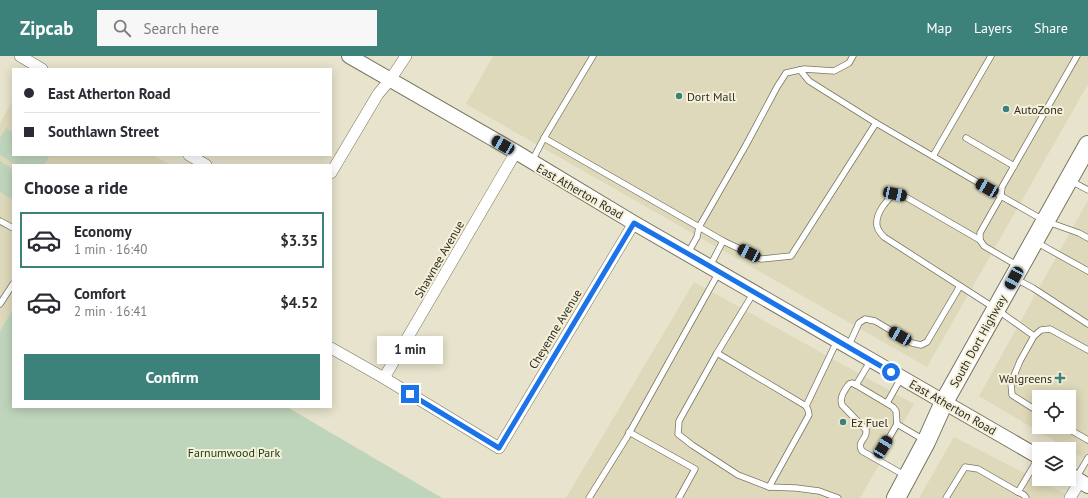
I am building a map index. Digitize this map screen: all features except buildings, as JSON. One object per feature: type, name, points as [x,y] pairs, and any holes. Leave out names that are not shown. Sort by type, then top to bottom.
[{"type":"main road","name":"South Dort Highway","points":[[896,498],[926,442],[944,402],[1088,145]]},
{"type":"street","points":[[20,56],[40,68]]},
{"type":"street","name":"East Atherton Road","points":[[349,56],[516,152],[634,223],[688,253],[842,344],[1032,453]]},
{"type":"street","points":[[332,171],[378,94],[390,80],[406,56]]},
{"type":"street","name":"Shawnee Avenue","points":[[384,378],[516,152]]},
{"type":"street","points":[[191,156],[204,164]]},
{"type":"street","name":"Cheyenne Avenue","points":[[384,378],[499,448],[634,223]]},
{"type":"street","points":[[332,349],[384,378]]},
{"type":"street","points":[[1070,498],[1078,480]]},
{"type":"lane","points":[[531,162],[593,56]]},
{"type":"lane","points":[[688,253],[697,237],[699,227],[786,73],[804,69],[834,71],[849,63],[853,56]]},
{"type":"lane","points":[[932,156],[991,56]]},
{"type":"lane","points":[[980,240],[980,233],[1001,196],[1002,187],[1077,56]]},
{"type":"lane","points":[[800,70],[809,81],[932,156],[1045,221],[1079,233],[1088,238]]},
{"type":"lane","points":[[544,138],[724,241],[762,259],[791,256],[876,123]]},
{"type":"lane","points":[[966,138],[1014,166]]},
{"type":"lane","points":[[1068,180],[1088,190]]},
{"type":"lane","points":[[1034,336],[996,309],[884,237],[877,227],[877,217],[888,198],[895,194],[904,196],[980,240],[984,246],[1033,288],[1088,324]]},
{"type":"lane","points":[[0,221],[12,227]]},
{"type":"lane","points":[[589,498],[629,432],[715,269],[724,241]]},
{"type":"lane","points":[[1034,241],[1088,271]]},
{"type":"lane","points":[[0,304],[12,286]]},
{"type":"lane","points":[[806,406],[842,344],[859,323],[865,319],[875,321],[912,343],[921,345],[927,342],[960,286]]},
{"type":"lane","points":[[754,292],[679,421],[678,434],[738,475],[769,487],[820,491],[838,498]]},
{"type":"lane","points":[[1032,408],[1012,395],[1011,383],[1020,361],[1034,336],[1041,330],[1050,328],[1088,350]]},
{"type":"lane","points":[[718,353],[806,406],[808,410],[809,415],[769,487]]},
{"type":"lane","points":[[856,385],[871,360]]},
{"type":"lane","points":[[887,403],[901,378]]},
{"type":"lane","points":[[876,459],[897,424],[896,411],[887,403],[856,385],[852,383],[849,384],[840,399],[841,403],[867,431],[860,448],[862,451],[876,459],[908,477]]},
{"type":"lane","points":[[897,424],[926,442]]},
{"type":"lane","points":[[629,432],[695,470],[679,498]]},
{"type":"lane","points":[[1076,433],[1088,440]]},
{"type":"lane","points":[[1078,480],[1088,458]]},
{"type":"lane","points":[[946,498],[965,467],[978,469],[1024,495],[1026,498]]},
{"type":"lane","points":[[1018,492],[1032,469]]},
{"type":"shaded area","points":[[493,56],[1088,56],[1088,84],[927,367],[466,104]]},
{"type":"shaded area","points":[[12,102],[12,156],[155,156],[168,164],[12,164],[12,311],[0,331],[0,123]]},
{"type":"shaded area","points":[[1088,200],[1088,461],[1076,454],[1076,442],[1056,442],[1043,434],[1076,434],[1076,390],[1032,390],[1032,428],[979,396]]},
{"type":"shaded area","points":[[694,282],[914,404],[860,498],[566,498]]},
{"type":"shaded area","points":[[954,437],[1032,477],[1032,486],[1050,486],[1073,498],[919,498]]},
{"type":"green space","points":[[6,128],[12,131],[12,156],[49,156],[45,164],[14,164],[0,155],[0,138]]},
{"type":"green space","points":[[0,161],[12,168],[12,199],[0,192]]},
{"type":"green space","name":"Farnumwood Park","points":[[12,311],[12,408],[289,408],[442,498],[0,498],[0,331]]},
{"type":"place","name":"Dort Mall","points":[[679,96]]},
{"type":"place","name":"AutoZone","points":[[1006,109]]},
{"type":"place","name":"Walgreens","points":[[1060,378]]},
{"type":"place","name":"Ez Fuel","points":[[843,422]]},
{"type":"route","points":[[410,394],[499,448],[634,223],[891,372]]}]
